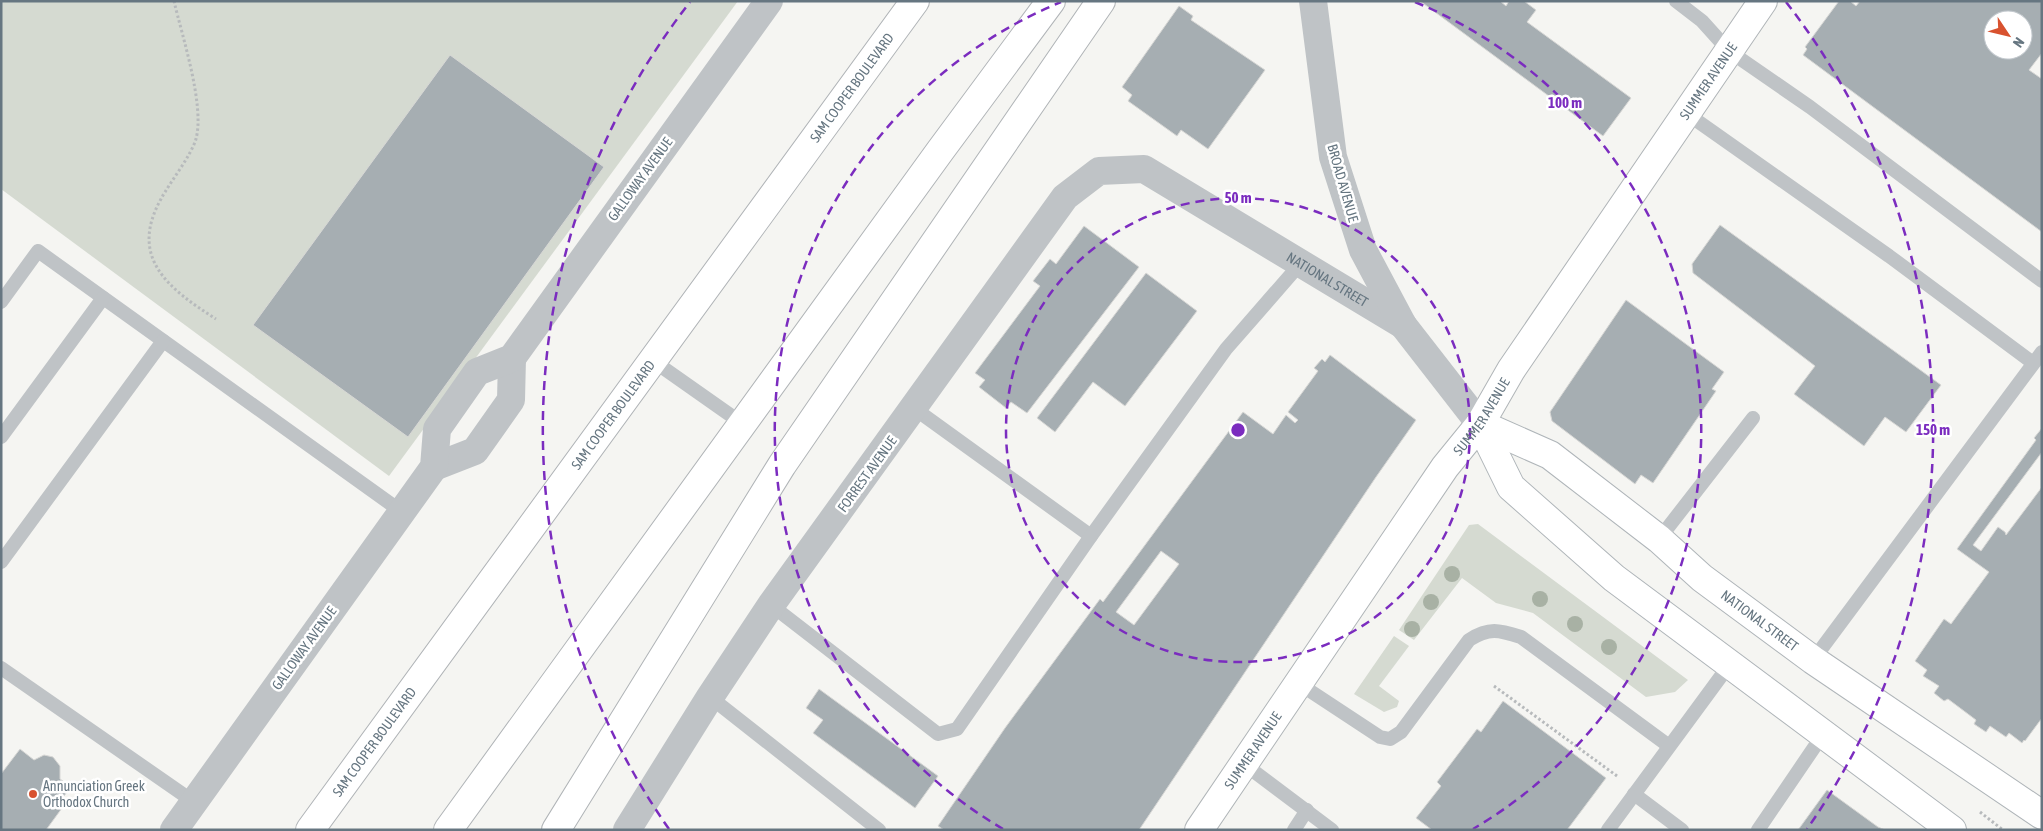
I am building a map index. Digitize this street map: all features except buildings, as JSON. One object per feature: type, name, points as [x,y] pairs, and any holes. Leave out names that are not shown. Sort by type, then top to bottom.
[{"type":"main road","name":"SAM COOPER BOULEVARD","points":[[310,830],[915,1]]},
{"type":"main road","points":[[448,830],[940,151],[1051,1]]},
{"type":"main road","points":[[556,830],[782,465],[1101,1]]},
{"type":"main road","name":"SUMMER AVENUE","points":[[1199,830],[1445,467],[1480,424],[1511,370],[1763,1]]},
{"type":"main road","name":"NATIONAL STREET","points":[[1480,424],[1550,455],[1659,539],[1702,578],[1812,660],[2042,814]]},
{"type":"main road","name":"NATIONAL STREET","points":[[1480,424],[1511,487],[1614,578],[1952,830]]},
{"type":"street","name":"GALLOWAY AVENUE","points":[[512,358],[769,1]]},
{"type":"street","name":"BROAD AVENUE","points":[[1313,1],[1333,157],[1363,250],[1403,324]]},
{"type":"street","name":"NATIONAL STREET","points":[[1144,169],[1403,324],[1480,424]]},
{"type":"street","name":"FORREST AVENUE","points":[[627,830],[710,697],[771,605],[915,409],[1065,197],[1099,171],[1144,169]]},
{"type":"street","points":[[512,358],[511,400],[481,443],[475,451],[434,467],[437,429],[477,372],[512,358]]},
{"type":"street","name":"GALLOWAY AVENUE","points":[[174,830],[434,467]]},
{"type":"lane","points":[[1676,1],[1702,20],[1729,51],[1810,107],[2042,281]]},
{"type":"lane","points":[[1686,113],[1896,262],[2033,364]]},
{"type":"lane","points":[[1,302],[38,251],[402,512]]},
{"type":"lane","points":[[771,605],[938,734],[957,729],[1090,536],[1226,349],[1300,263]]},
{"type":"lane","points":[[1,437],[102,298]]},
{"type":"lane","points":[[1,562],[163,341]]},
{"type":"lane","points":[[1812,660],[2042,352]]},
{"type":"lane","points":[[652,360],[743,424]]},
{"type":"lane","points":[[915,409],[1090,536]]},
{"type":"lane","points":[[1659,539],[1753,418]]},
{"type":"lane","points":[[1298,683],[1380,737],[1390,739],[1401,732],[1469,640],[1482,631],[1502,630],[1521,637],[1669,746]]},
{"type":"lane","points":[[1608,830],[1730,664]]},
{"type":"lane","points":[[1,668],[194,802]]},
{"type":"lane","points":[[710,697],[878,830]]},
{"type":"lane","points":[[1758,830],[1824,733]]},
{"type":"lane","points":[[1244,764],[1332,830]]},
{"type":"lane","points":[[1634,794],[1682,830]]},
{"type":"lane","points":[[1294,830],[1307,810]]},
{"type":"path","points":[[174,1],[191,74],[197,110],[196,140],[160,200],[150,228],[150,255],[172,286],[216,319]]},
{"type":"path","points":[[1494,686],[1617,776]]},
{"type":"shaded area","points":[[1,1],[738,1],[389,476],[1,189]]},
{"type":"shaded area","points":[[1478,524],[1688,680],[1675,692],[1646,697],[1533,613],[1496,603],[1462,578],[1414,640],[1399,630],[1469,525]]},
{"type":"shaded area","points":[[1394,636],[1409,646],[1379,686],[1399,701],[1397,707],[1384,712],[1354,694]]},
{"type":"place","name":"Annunciation Greek Orthodox Church","points":[[33,794]]}]
